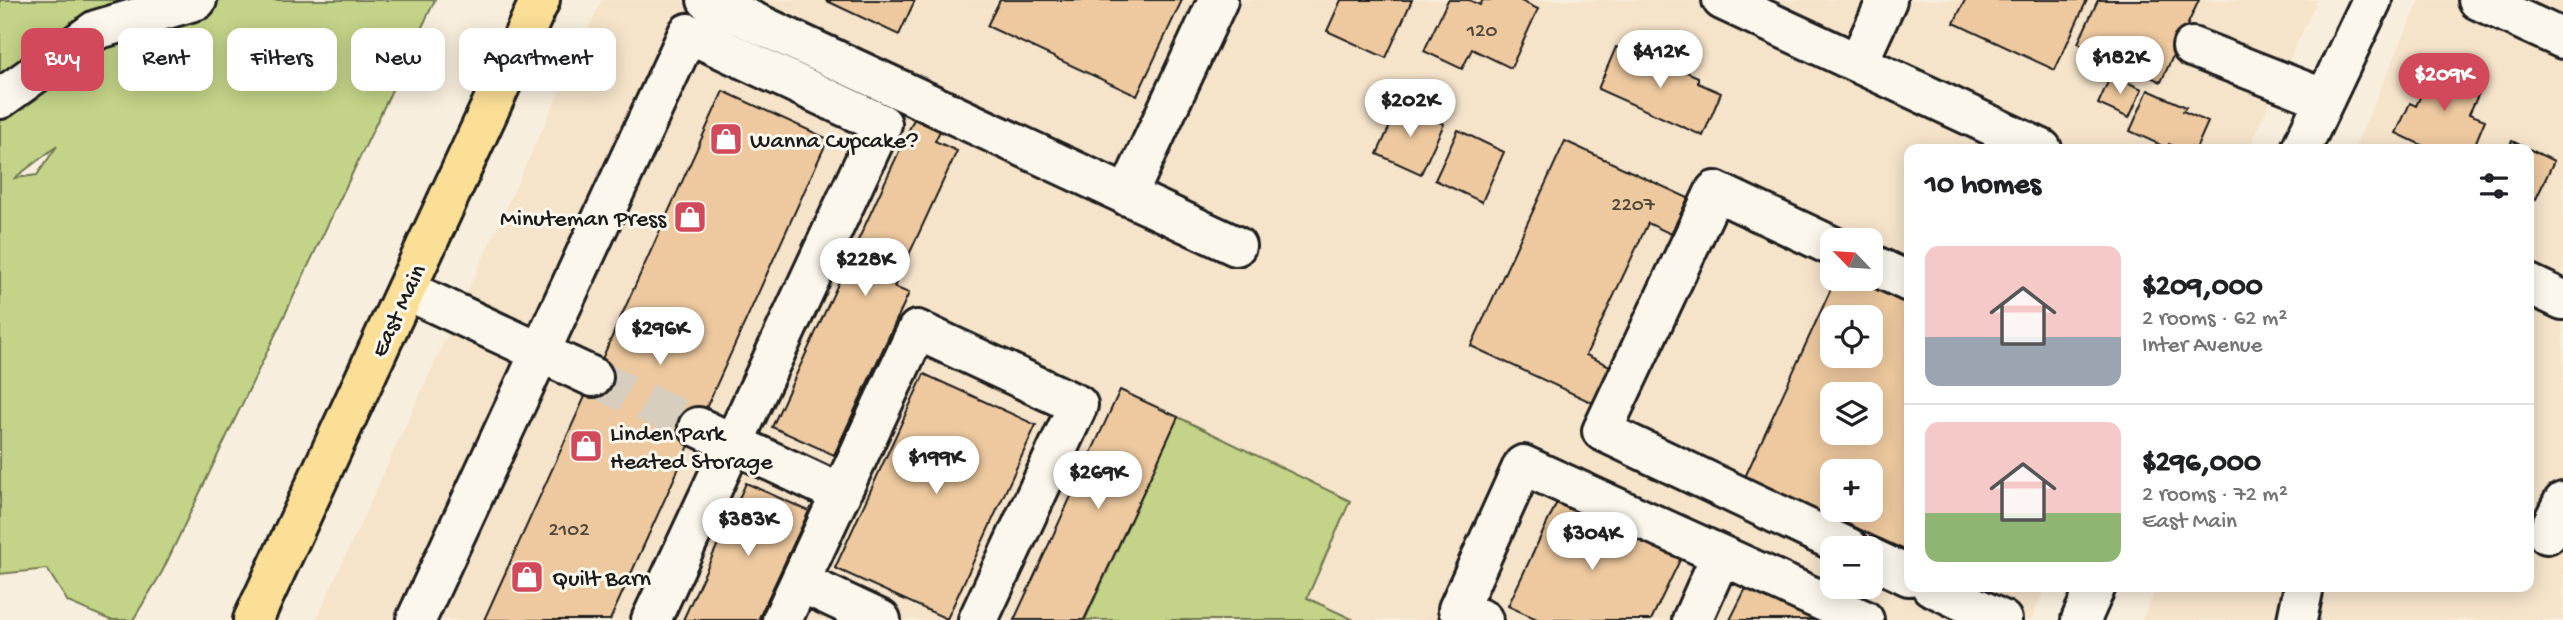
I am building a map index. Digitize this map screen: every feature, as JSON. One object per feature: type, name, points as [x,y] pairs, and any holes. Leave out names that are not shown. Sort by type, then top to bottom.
[{"type":"main road","name":"East Main","points":[[253,620],[540,0]]},
{"type":"street","points":[[0,99],[96,30],[197,0]]},
{"type":"street","points":[[707,0],[1236,247]]},
{"type":"street","points":[[1127,196],[1218,0]]},
{"type":"street","points":[[1722,0],[2031,144]]},
{"type":"street","points":[[1858,63],[1887,0]]},
{"type":"street","points":[[2303,144],[2371,0]]},
{"type":"street","points":[[2478,0],[2563,39]]},
{"type":"street","points":[[416,620],[688,33],[882,124],[651,620]]},
{"type":"street","points":[[2192,47],[2325,99]]},
{"type":"street","points":[[1820,240],[1715,191],[1602,431],[1824,536]]},
{"type":"street","points":[[1883,270],[1904,280]]},
{"type":"street","points":[[2534,286],[2563,300]]},
{"type":"street","points":[[406,290],[593,377]]},
{"type":"street","points":[[782,620],[917,330],[1078,405],[978,620]]},
{"type":"street","points":[[698,427],[841,494]]},
{"type":"street","points":[[1483,620],[1458,609],[1522,465],[1864,620]]},
{"type":"street","points":[[1692,620],[1721,555]]},
{"type":"street","points":[[1883,564],[1904,574]]},
{"type":"street","points":[[800,582],[881,620]]},
{"type":"street","points":[[1953,592],[2002,620]]},
{"type":"street","points":[[2081,620],[2093,592]]},
{"type":"street","points":[[2297,620],[2303,592]]},
{"type":"shaded area","points":[[602,0],[2317,0],[2250,144],[1904,144],[1904,592],[2043,592],[2031,620],[1354,620],[1307,598],[1178,417],[1084,620],[316,620],[560,91],[616,91],[616,28],[589,28]]},
{"type":"shaded area","points":[[2420,0],[2563,0],[2563,620],[2142,620],[2154,592],[2534,592],[2534,144],[2356,144]]},
{"type":"green space","points":[[0,0],[435,0],[422,28],[351,28],[351,91],[392,91],[162,572],[133,620],[110,620],[68,602],[47,569],[0,574]],"holes":[[[57,146],[37,175],[15,178]]]},
{"type":"green space","points":[[1178,417],[1350,501],[1307,598],[1354,620],[1085,620]]},
{"type":"building","points":[[825,0],[915,0],[899,35]]},
{"type":"building","points":[[1000,0],[1182,0],[1137,96],[987,26]]},
{"type":"building","points":[[1341,0],[1412,0],[1386,58],[1327,31]]},
{"type":"building","points":[[1448,0],[1469,0],[1480,5],[1483,0],[1519,0],[1538,9],[1511,68],[1472,49],[1462,69],[1424,51]]},
{"type":"building","points":[[1965,0],[2087,0],[2055,70],[1954,23]]},
{"type":"building","points":[[2098,0],[2199,0],[2161,82],[2078,43]]},
{"type":"building","points":[[1616,47],[1648,61],[1651,56],[1698,77],[1698,83],[1721,93],[1703,136],[1598,89]]},
{"type":"building","points":[[2436,63],[2483,85],[2469,114],[2485,120],[2475,144],[2419,144],[2396,133],[2410,103],[2416,106]]},
{"type":"building","points":[[2111,75],[2142,89],[2129,118],[2098,104]]},
{"type":"building","points":[[2148,90],[2186,107],[2183,111],[2208,122],[2198,144],[2158,144],[2130,131]]},
{"type":"building","points":[[723,91],[828,139],[610,620],[484,620]]},
{"type":"building","points":[[1400,104],[1444,124],[1421,174],[1377,154]]},
{"type":"building","points":[[914,119],[940,131],[935,141],[957,151],[894,287],[909,293],[834,455],[772,427]]},
{"type":"building","points":[[1458,130],[1504,152],[1482,202],[1435,180]]},
{"type":"building","points":[[1565,141],[1688,198],[1671,234],[1648,223],[1586,355],[1612,367],[1595,404],[1471,346]]},
{"type":"building","points":[[2534,151],[2554,161],[2536,199],[2534,198]]},
{"type":"building","points":[[1830,291],[1883,291],[1904,301],[1904,550],[1883,540],[1883,536],[1874,536],[1843,522],[1883,522],[1883,459],[1820,459],[1820,511],[1745,477],[1820,313],[1820,368],[1883,368],[1883,305],[1824,305]]},
{"type":"building","points":[[924,374],[1036,425],[947,619],[835,568]]},
{"type":"building","points":[[1120,390],[1178,417],[1084,620],[1014,620]]},
{"type":"building","points":[[746,483],[809,511],[758,620],[683,620]]},
{"type":"building","points":[[1558,500],[1681,558],[1651,620],[1539,620],[1508,606]]},
{"type":"building","points":[[1747,586],[1817,620],[1730,620]]},
{"type":"tunnel","points":[[593,377],[698,427]]},
{"type":"place","name":"Wanna Cupcake?","points":[[726,139]]},
{"type":"place","name":"Minuteman Press","points":[[690,217]]},
{"type":"place","name":"Linden Park Heated Storage","points":[[586,446]]},
{"type":"place","name":"Quilt Barn","points":[[527,577]]}]
